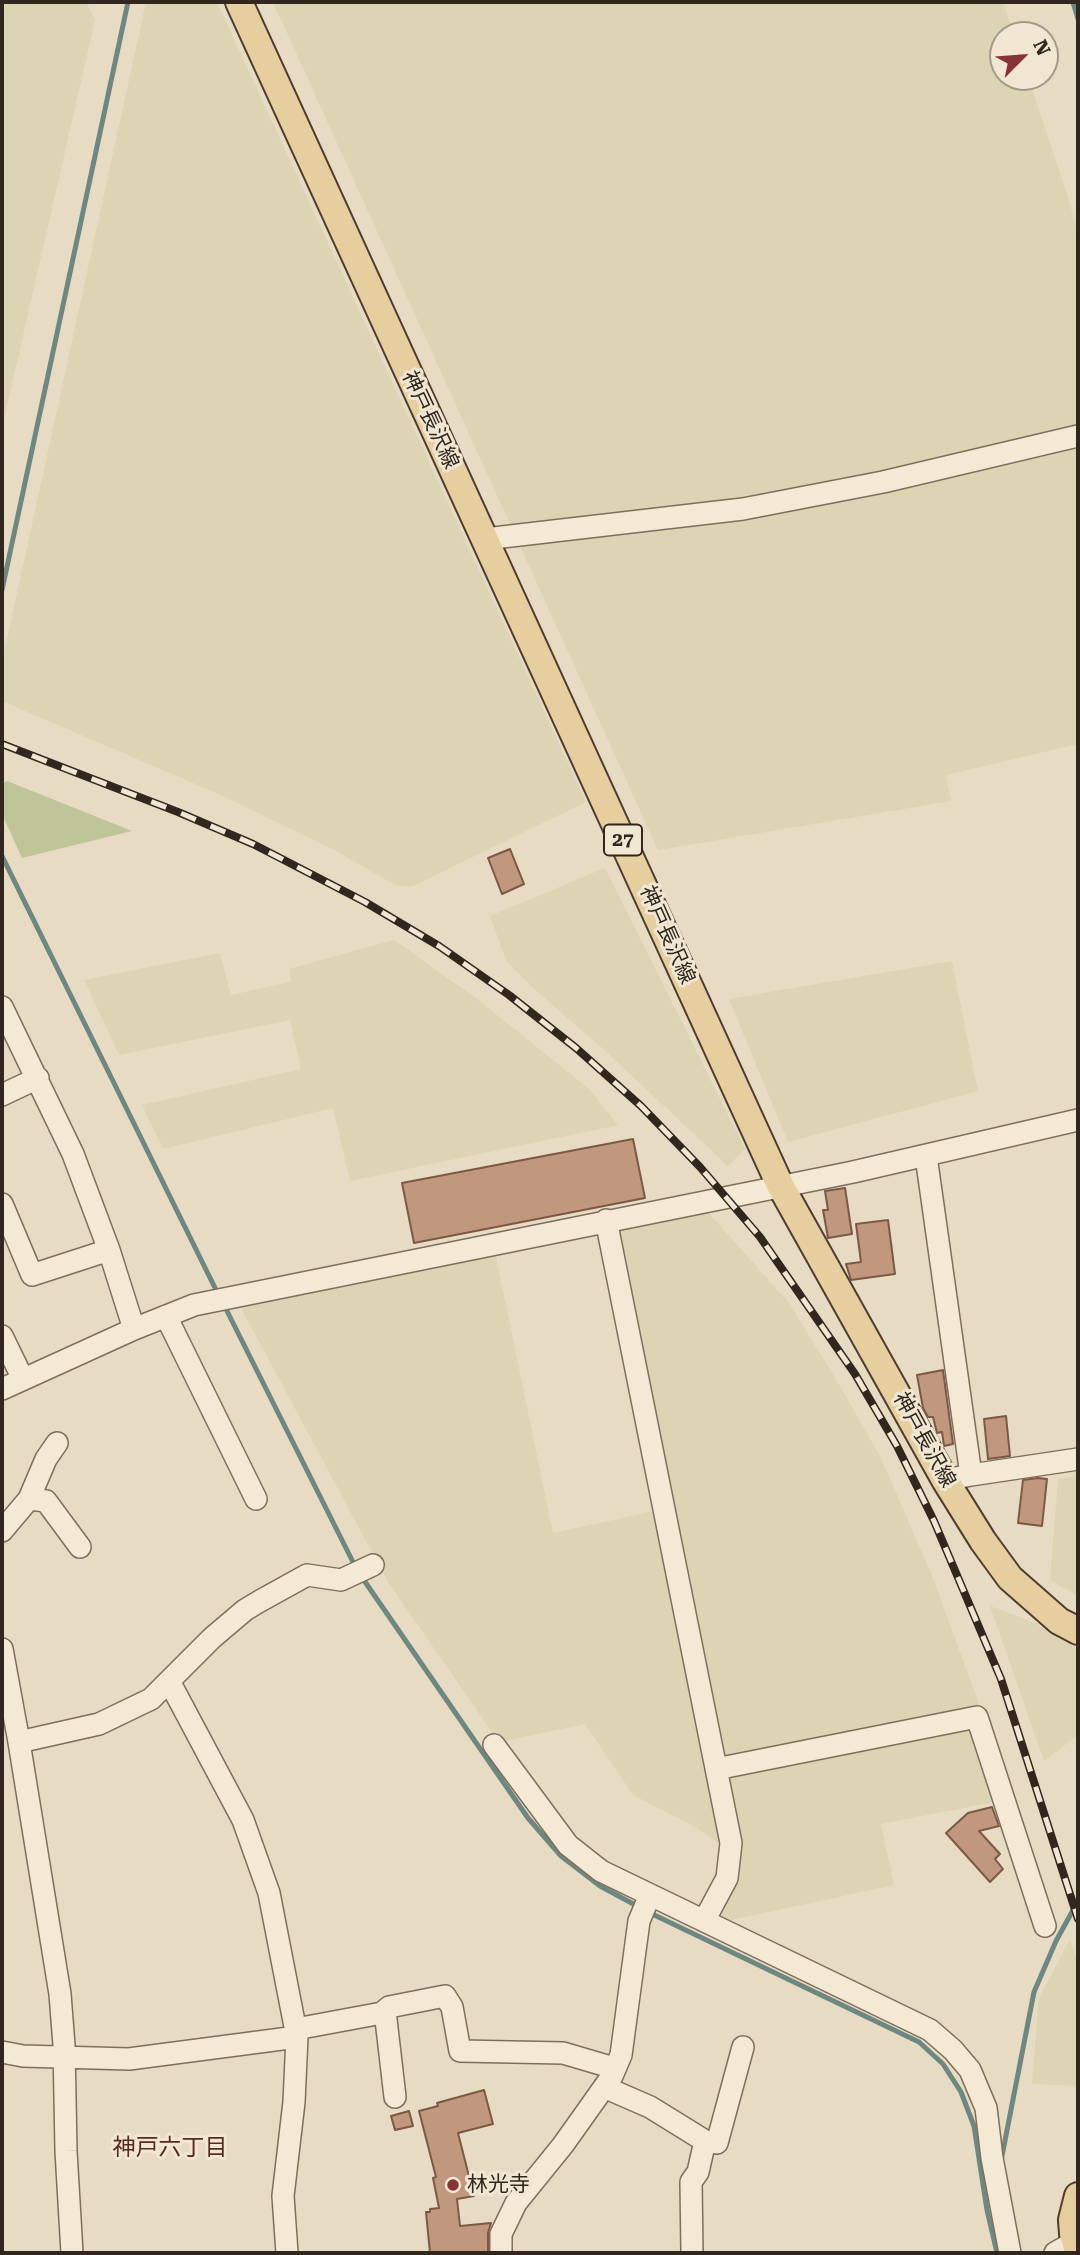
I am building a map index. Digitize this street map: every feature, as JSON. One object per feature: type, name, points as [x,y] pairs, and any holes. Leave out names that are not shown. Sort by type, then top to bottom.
[{"type":"main road","name":"神戸長沢線","points":[[239,2],[780,1185],[945,1480],[983,1541],[1010,1578],[1059,1621],[1078,1632]]},
{"type":"main road","points":[[1071,2246],[1072,2220],[1078,2196]]},
{"type":"street","points":[[485,539],[743,509],[854,488],[1078,436]]},
{"type":"street","points":[[2,1007],[73,1154],[110,1250],[134,1329]]},
{"type":"street","points":[[2,1095],[38,1078]]},
{"type":"street","points":[[2,1389],[134,1329],[208,1302],[926,1156],[1078,1120]]},
{"type":"street","points":[[926,1156],[971,1475]]},
{"type":"street","points":[[2,1205],[32,1275],[110,1250]]},
{"type":"street","points":[[606,1220],[731,1843],[727,1878],[704,1921]]},
{"type":"street","points":[[166,1316],[256,1499]]},
{"type":"street","points":[[2,1336],[23,1379]]},
{"type":"street","points":[[2,1531],[29,1499],[46,1459],[57,1443]]},
{"type":"street","points":[[945,1480],[1078,1459]]},
{"type":"street","points":[[29,1499],[46,1501],[80,1547]]},
{"type":"street","points":[[19,1742],[99,1724],[150,1699],[212,1638],[245,1610],[307,1575],[341,1580],[373,1565]]},
{"type":"street","points":[[2,1649],[60,1994],[72,2253]]},
{"type":"street","points":[[169,1681],[243,1820],[269,1893],[296,2033],[294,2102],[283,2196],[287,2253]]},
{"type":"street","points":[[716,1769],[977,1717],[1045,1926]]},
{"type":"street","points":[[494,1745],[568,1845],[601,1871],[930,2030],[953,2050],[970,2070],[986,2108],[992,2158],[1010,2253]]},
{"type":"street","points":[[501,2253],[504,2223],[516,2203],[563,2145],[609,2077],[621,2054],[639,1921],[650,1896]]},
{"type":"street","points":[[2,2052],[23,2056],[129,2059],[296,2033],[382,2013],[389,2007],[445,1996],[452,2007],[460,2051],[563,2053],[609,2077],[650,2107],[705,2141],[717,2143],[743,2047]]},
{"type":"street","points":[[385,2011],[395,2097]]},
{"type":"street","points":[[692,2253],[691,2182],[698,2172],[705,2141]]},
{"type":"shaded area","points":[[2,2],[86,2],[95,20],[2,428]]},
{"type":"shaded area","points":[[146,2],[217,2],[586,802],[411,887],[395,885],[338,852],[221,795],[2,701],[2,662]]},
{"type":"shaded area","points":[[273,2],[1003,2],[1009,21],[989,21],[989,91],[1033,91],[1078,235],[1078,744],[946,775],[951,801],[658,850]]},
{"type":"shaded area","points":[[605,868],[745,1149],[728,1166],[600,1046],[533,988],[506,960],[490,916]]},
{"type":"shaded area","points":[[394,940],[477,999],[589,1089],[618,1125],[350,1181],[333,1108],[163,1149],[142,1105],[301,1069],[290,1020],[119,1055],[84,980],[220,953],[231,995],[291,982],[289,969]]},
{"type":"shaded area","points":[[952,961],[978,1091],[788,1142],[729,999]]},
{"type":"shaded area","points":[[706,1210],[789,1303],[881,1458],[933,1578],[1010,1799],[881,1824],[894,1885],[731,1920],[714,1919],[737,1854],[690,1824],[633,1795],[585,1724],[499,1742],[388,1582],[240,1306],[495,1252],[553,1533],[669,1508],[615,1244],[620,1227]]},
{"type":"shaded area","points":[[1078,1476],[1078,1596],[1050,1580],[1058,1479]]},
{"type":"shaded area","points":[[990,1606],[1035,1623],[1078,1648],[1078,1735],[1044,1761]]},
{"type":"shaded area","points":[[1070,1940],[1078,1965],[1078,2086],[1032,2084],[1039,1998]]},
{"type":"green space","points":[[7,781],[132,831],[22,858],[2,814],[2,784]]},
{"type":"building","points":[[510,849],[524,884],[502,894],[488,858]]},
{"type":"building","points":[[633,1139],[645,1198],[414,1243],[402,1183]]},
{"type":"building","points":[[845,1188],[852,1234],[828,1238],[823,1210],[828,1210],[825,1191]]},
{"type":"building","points":[[888,1220],[895,1274],[851,1280],[846,1264],[861,1262],[856,1224]]},
{"type":"building","points":[[943,1370],[953,1444],[944,1446],[942,1432],[937,1433],[933,1417],[928,1417],[923,1408],[917,1375]]},
{"type":"building","points":[[1006,1416],[1010,1456],[988,1459],[984,1419]]},
{"type":"building","points":[[1047,1479],[1042,1526],[1018,1523],[1023,1480]]},
{"type":"building","points":[[992,1807],[999,1826],[979,1831],[1000,1854],[995,1859],[1003,1869],[990,1882],[946,1833],[968,1813]]},
{"type":"building","points":[[484,2090],[493,2124],[458,2133],[474,2196],[457,2199],[460,2226],[491,2223],[488,2253],[430,2253],[426,2212],[439,2208],[433,2178],[436,2177],[419,2111]]},
{"type":"building","points":[[409,2111],[413,2126],[395,2130],[391,2116]]},
{"type":"waterway","points":[[2,590],[128,2]]},
{"type":"waterway","points":[[1073,2],[1078,19]]},
{"type":"waterway","points":[[2,856],[219,1296]]},
{"type":"waterway","points":[[224,1305],[356,1568]]},
{"type":"waterway","points":[[361,1576],[528,1818],[561,1856],[600,1886],[639,1907]]},
{"type":"waterway","points":[[1001,2161],[1034,1992],[1056,1941],[1078,1901]]},
{"type":"waterway","points":[[648,1912],[919,2042],[943,2064],[961,2092],[974,2126],[987,2210],[997,2253]]},
{"type":"railway","points":[[2,744],[253,844],[365,902],[439,946],[509,995],[576,1048],[641,1106],[700,1167],[760,1237],[855,1374],[897,1446],[934,1521],[1001,1679],[1078,1919]]},
{"type":"place","name":"林光寺","points":[[453,2185]]},
{"type":"district","name":"神戸六丁目","points":[[170,2148]]}]
